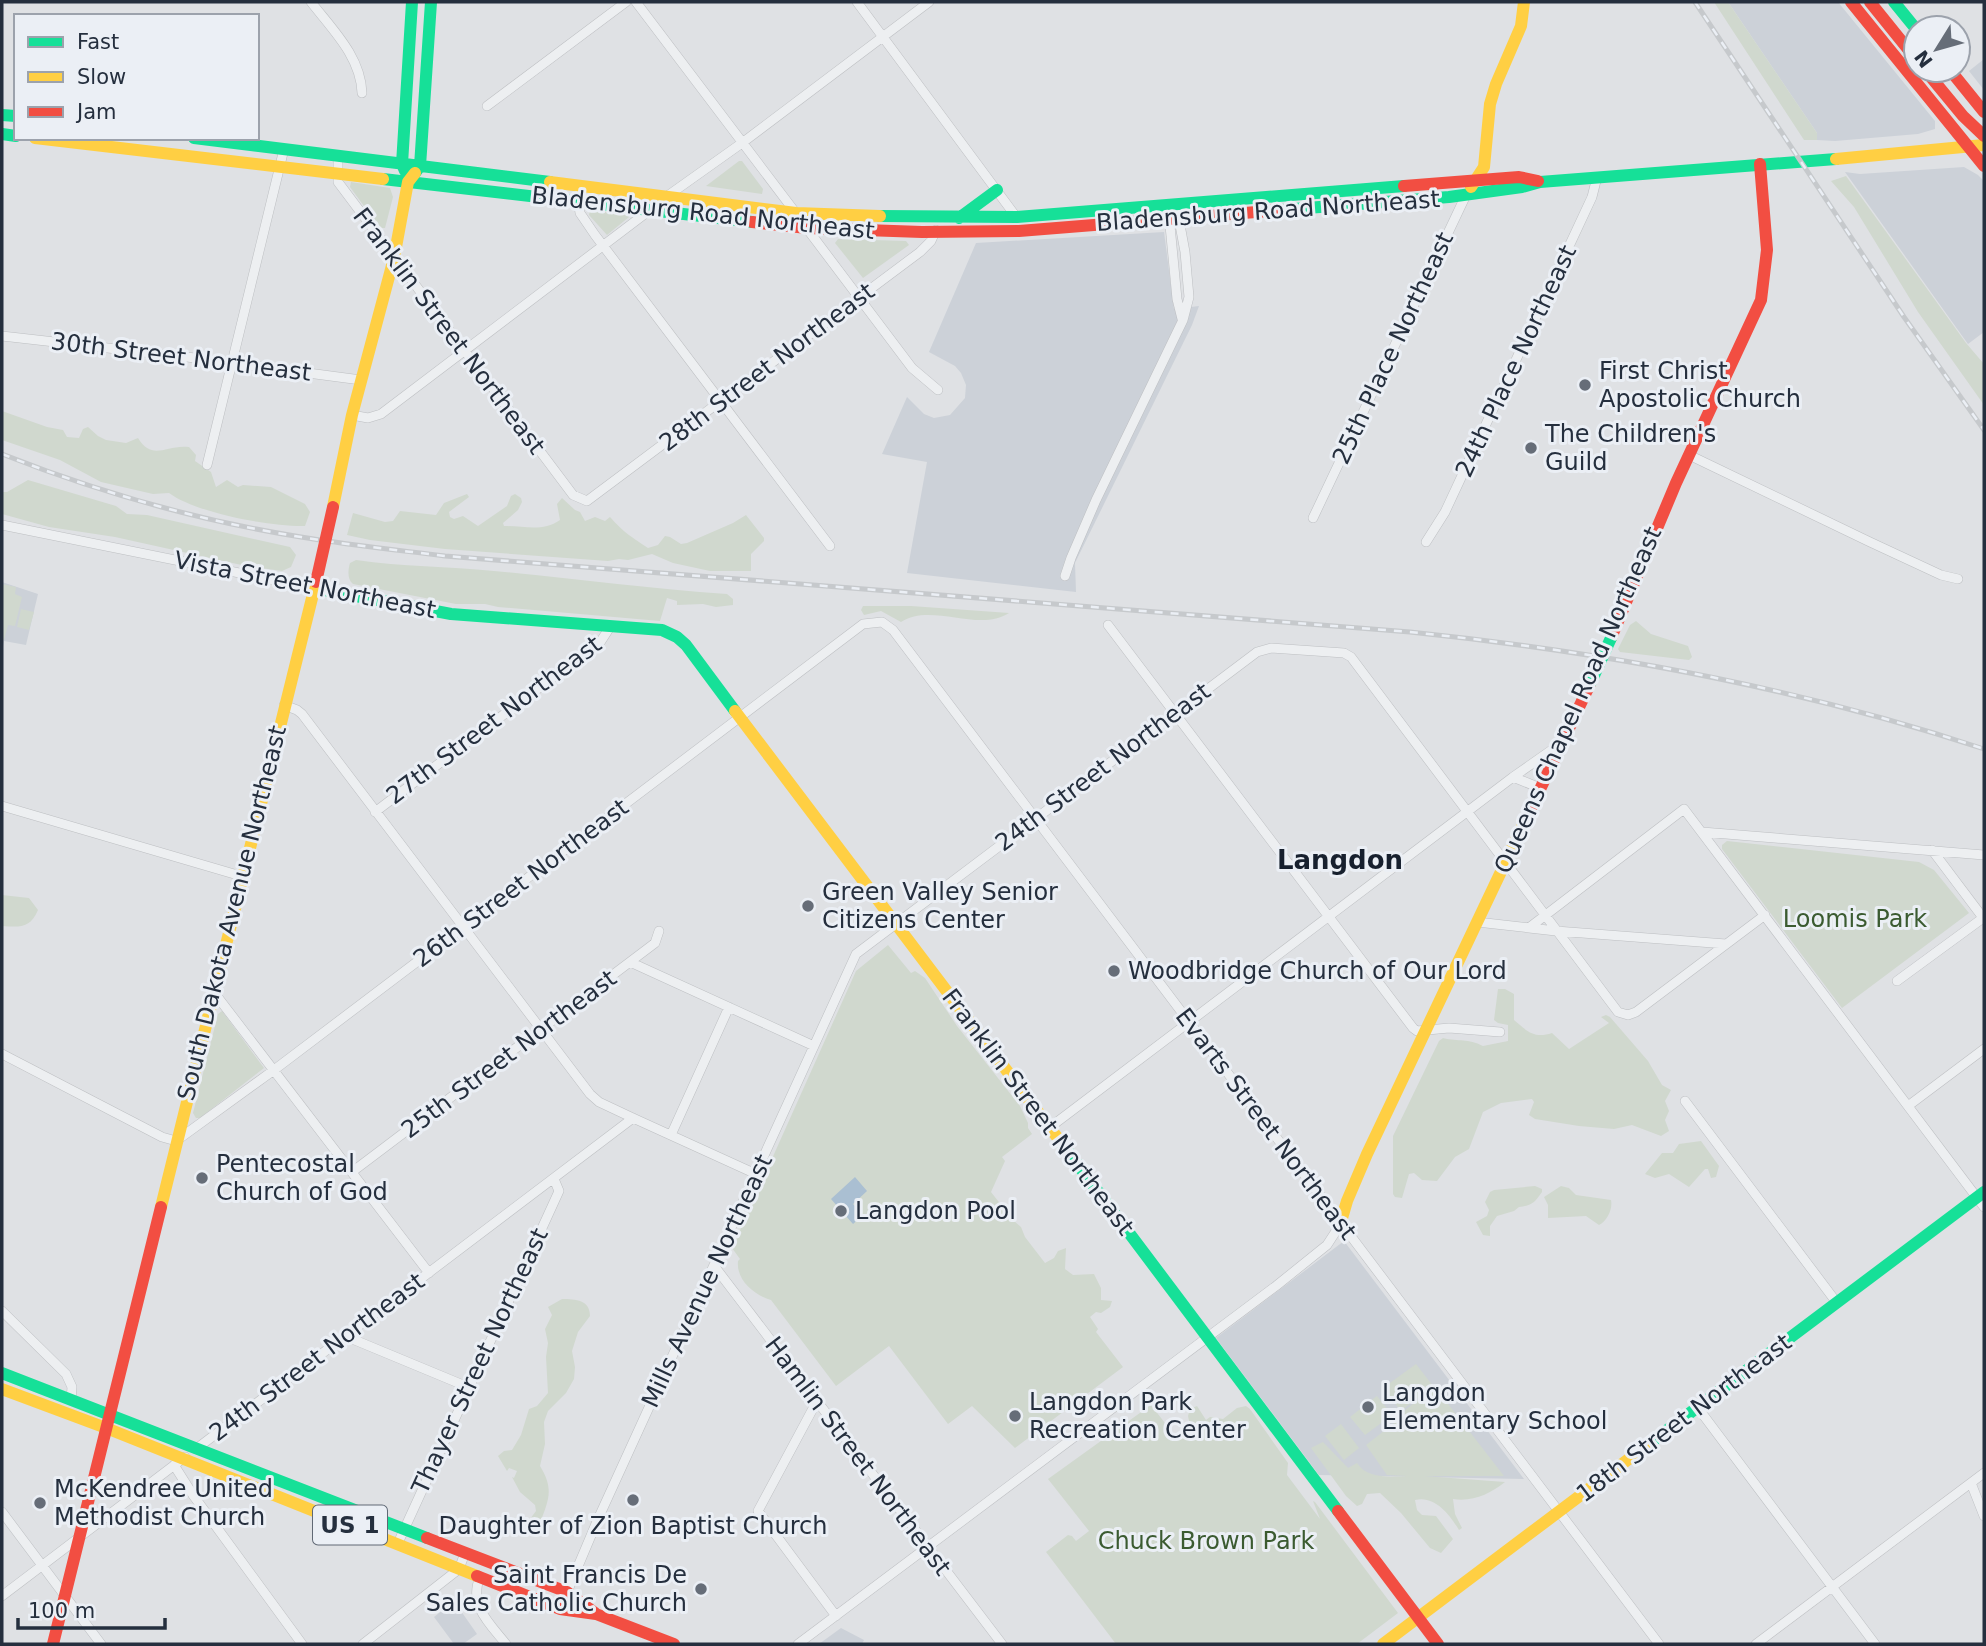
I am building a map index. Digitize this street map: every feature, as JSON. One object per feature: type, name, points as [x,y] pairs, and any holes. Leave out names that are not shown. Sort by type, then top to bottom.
[{"type":"main road","name":"South Dakota Avenue Northeast","points":[[408,181],[402,164],[412,2]]},
{"type":"main road","points":[[420,166],[431,2]]},
{"type":"main road","name":"25th Place Northeast","points":[[1466,195],[1486,160],[1486,129],[1494,92],[1521,26],[1524,2]]},
{"type":"main road","points":[[1851,2],[1984,166]]},
{"type":"main road","points":[[1870,2],[1902,42]]},
{"type":"main road","points":[[1891,28],[1902,28]]},
{"type":"main road","points":[[1937,84],[1984,136]]},
{"type":"main road","points":[[1961,84],[1984,112]]},
{"type":"main road","points":[[407,92],[425,93]]},
{"type":"main road","name":"Bladensburg Road Northeast","points":[[52,140],[807,228],[935,232],[1172,204],[1519,177],[1540,182]]},
{"type":"main road","name":"Bladensburg Road Northeast","points":[[210,140],[420,166],[478,176],[796,213],[958,218],[1018,224],[1174,218],[1310,208],[1466,195],[1540,182],[1984,147]]},
{"type":"main road","name":"Queens Chapel Road Northeast","points":[[1340,1225],[1367,1154],[1591,682],[1689,455],[1758,309],[1765,285],[1767,259],[1760,164]]},
{"type":"main road","name":"South Dakota Avenue Northeast","points":[[52,1644],[315,585],[352,415],[394,258],[408,181],[420,166]]},
{"type":"main road","points":[[958,218],[998,190]]},
{"type":"main road","points":[[1309,194],[1310,208]]},
{"type":"main road","name":"Vista Street Northeast","points":[[315,585],[451,614],[610,627]]},
{"type":"main road","name":"Franklin Street Northeast","points":[[610,627],[662,630],[686,645],[1438,1644]]},
{"type":"main road","name":"18th Street Northeast","points":[[1383,1644],[1837,1303],[1982,1198]]},
{"type":"main road","name":"US 1","points":[[2,1373],[71,1400],[178,1462],[398,1544],[560,1609],[596,1614],[674,1644]]},
{"type":"main road","name":"US 1","points":[[2,1389],[195,1449],[404,1528],[567,1592],[596,1614]]},
{"type":"street","points":[[311,2],[353,58],[359,72],[362,93]]},
{"type":"street","points":[[486,106],[626,2]]},
{"type":"street","points":[[636,2],[912,368],[938,390]]},
{"type":"street","points":[[857,2],[998,190],[1018,224]]},
{"type":"street","points":[[352,415],[368,418],[382,415],[666,197],[929,2]]},
{"type":"street","points":[[207,465],[284,149]]},
{"type":"street","name":"Franklin Street Northeast","points":[[338,155],[338,182],[579,500]]},
{"type":"street","name":"24th Place Northeast","points":[[1426,542],[1446,512],[1592,197],[1597,177]]},
{"type":"street","name":"25th Place Northeast","points":[[1313,518],[1466,195]]},
{"type":"street","points":[[578,200],[580,213],[604,247],[830,546]]},
{"type":"street","points":[[1065,576],[1070,558],[1096,500],[1183,320],[1177,299],[1172,204]]},
{"type":"street","points":[[935,232],[938,218]]},
{"type":"street","name":"28th Street Northeast","points":[[579,500],[587,501],[594,497],[859,298],[924,248],[935,232]]},
{"type":"street","name":"30th Street Northeast","points":[[2,336],[232,362],[361,380]]},
{"type":"street","points":[[1689,455],[1941,575],[1958,579]]},
{"type":"street","name":"Vista Street Northeast","points":[[2,525],[315,585]]},
{"type":"street","name":"Evarts Street Northeast","points":[[863,624],[882,622],[893,630],[1659,1644]]},
{"type":"street","name":"26th Street Northeast","points":[[176,1141],[274,1070],[863,624]]},
{"type":"street","points":[[1108,625],[1413,1028],[1425,1031],[1449,1028],[1500,1032]]},
{"type":"street","name":"27th Street Northeast","points":[[375,811],[601,641],[610,627]]},
{"type":"street","name":"24th Street Northeast","points":[[856,954],[1261,649],[1344,653],[1351,657],[1466,814]]},
{"type":"street","points":[[284,705],[302,714],[590,1094],[599,1102],[756,1174]]},
{"type":"street","points":[[1049,1128],[1553,749]]},
{"type":"street","points":[[1513,777],[1540,788]]},
{"type":"street","points":[[2,806],[241,876]]},
{"type":"street","points":[[1530,927],[1684,809],[1908,1106],[1982,1198]]},
{"type":"street","points":[[1466,814],[1618,1012],[1624,1015],[1636,1012],[1765,915]]},
{"type":"street","points":[[1702,832],[1984,855]]},
{"type":"street","points":[[1897,981],[1984,918],[1932,850]]},
{"type":"street","points":[[1477,922],[1726,944]]},
{"type":"street","name":"25th Street Northeast","points":[[352,1172],[655,943],[659,931]]},
{"type":"street","name":"Mills Avenue Northeast","points":[[560,1609],[598,1519],[856,954]]},
{"type":"street","points":[[630,962],[814,1045]]},
{"type":"street","points":[[213,991],[429,1273]]},
{"type":"street","points":[[671,1135],[729,1007]]},
{"type":"street","points":[[1908,1106],[1984,1049]]},
{"type":"street","points":[[2,1054],[162,1137],[176,1141]]},
{"type":"street","points":[[1685,1101],[1837,1303]]},
{"type":"street","name":"24th Street Northeast","points":[[2,1596],[633,1118]]},
{"type":"street","name":"Thayer Street Northeast","points":[[398,1544],[559,1191],[554,1179]]},
{"type":"street","points":[[798,1644],[1327,1245],[1340,1225]]},
{"type":"street","name":"Hamlin Street Northeast","points":[[715,1267],[1002,1644]]},
{"type":"street","points":[[2,1311],[66,1374],[72,1387],[71,1400]]},
{"type":"street","points":[[345,1336],[468,1387]]},
{"type":"street","points":[[817,1401],[758,1511],[836,1616]]},
{"type":"street","points":[[1698,1408],[1875,1644]]},
{"type":"street","points":[[178,1462],[193,1494],[302,1644]]},
{"type":"street","points":[[1756,1644],[1984,1473]]},
{"type":"street","points":[[1970,1483],[1984,1516]]},
{"type":"street","points":[[2,1512],[101,1644]]},
{"type":"street","points":[[363,1644],[459,1569],[465,1553]]},
{"type":"street","points":[[480,1577],[478,1606],[506,1644]]},
{"type":"shaded area","points":[[1728,2],[1838,2],[1902,81],[1902,84],[1905,84],[1935,121],[1935,129],[1918,134],[1835,141],[1817,140],[1817,133]]},
{"type":"shaded area","points":[[1984,59],[1984,90],[1972,75],[1972,69]]},
{"type":"shaded area","points":[[1964,167],[1984,181],[1984,332],[1968,344],[1845,172],[1860,174]]},
{"type":"shaded area","points":[[1164,232],[1174,309],[1199,306],[1075,563],[1076,592],[907,573],[927,462],[882,454],[907,397],[924,414],[934,418],[950,415],[965,398],[966,385],[961,373],[955,366],[929,352],[976,243]]},
{"type":"shaded area","points":[[2,582],[38,594],[26,645],[4,641],[2,653]]},
{"type":"shaded area","name":"Langdon Elementary School","points":[[1344,1241],[1524,1479],[1319,1475],[1216,1338]]},
{"type":"shaded area","points":[[454,1601],[477,1634],[463,1644],[454,1644],[434,1617]]},
{"type":"shaded area","points":[[841,1628],[864,1640],[862,1644],[819,1644]]},
{"type":"green space","points":[[1714,2],[1728,2],[1817,133],[1817,140],[1804,140]]},
{"type":"green space","points":[[742,161],[763,189],[762,194],[706,186]]},
{"type":"green space","points":[[1846,176],[1984,364],[1984,405],[1918,312],[1854,207],[1831,181]]},
{"type":"green space","points":[[351,182],[390,188],[393,197],[385,228],[380,228],[350,187]]},
{"type":"green space","points":[[593,209],[627,214],[629,217],[607,235],[589,215]]},
{"type":"green space","points":[[838,239],[906,241],[909,245],[863,278],[835,243]]},
{"type":"green space","points":[[2,411],[63,430],[67,437],[79,438],[83,429],[88,427],[106,440],[126,443],[138,438],[155,451],[189,447],[196,455],[195,461],[211,472],[216,487],[227,480],[238,487],[271,487],[305,504],[310,512],[305,526],[273,524],[197,507],[169,493],[153,494],[101,482],[60,460],[2,440]]},
{"type":"green space","points":[[28,480],[116,506],[127,514],[147,515],[290,547],[296,555],[291,567],[282,571],[246,566],[115,537],[49,527],[2,514],[2,492]]},
{"type":"green space","points":[[467,494],[469,497],[449,512],[450,517],[454,519],[463,516],[478,526],[507,506],[511,496],[515,494],[522,502],[518,510],[503,523],[504,526],[534,528],[554,524],[560,520],[557,504],[562,498],[580,512],[585,521],[595,517],[605,521],[610,517],[648,548],[658,545],[665,536],[681,544],[687,543],[746,515],[764,541],[751,554],[751,571],[710,571],[673,563],[652,554],[628,560],[608,561],[445,549],[347,535],[353,513],[385,522],[393,521],[400,511],[436,515],[444,503]]},
{"type":"green space","points":[[356,560],[727,594],[733,599],[733,605],[677,605],[677,601],[667,598],[660,621],[485,604],[456,604],[353,584],[349,569],[350,563]]},
{"type":"green space","points":[[2,584],[16,587],[15,594],[22,597],[15,626],[8,625],[4,640],[2,639]]},
{"type":"green space","points":[[863,606],[911,606],[1009,613],[984,620],[926,615],[901,622],[881,611],[864,615],[861,610]]},
{"type":"green space","points":[[21,609],[34,612],[29,630],[17,627]]},
{"type":"green space","points":[[1636,621],[1651,634],[1688,646],[1692,657],[1689,660],[1620,652],[1618,649],[1630,625]]},
{"type":"green space","name":"Loomis Park","points":[[1727,841],[1919,862],[1934,870],[1969,913],[1842,1008],[1722,849],[1722,845]]},
{"type":"green space","points":[[2,895],[29,898],[38,910],[35,916],[28,924],[2,926]]},
{"type":"green space","points":[[888,945],[911,973],[915,971],[925,978],[957,1026],[1020,1106],[1028,1123],[1032,1134],[1002,1157],[1005,1161],[991,1192],[1021,1227],[1025,1237],[1045,1263],[1054,1258],[1058,1251],[1066,1248],[1065,1269],[1073,1275],[1094,1274],[1101,1288],[1101,1300],[1112,1301],[1110,1307],[1090,1317],[1098,1329],[1096,1332],[1123,1367],[1015,1448],[972,1406],[948,1424],[889,1346],[836,1386],[771,1300],[747,1286],[738,1268],[740,1259],[732,1248],[856,971]]},
{"type":"green space","points":[[1498,989],[1514,994],[1514,1020],[1527,1031],[1540,1035],[1552,1033],[1569,1049],[1609,1023],[1601,1017],[1610,1017],[1648,1061],[1662,1085],[1671,1090],[1665,1101],[1669,1111],[1665,1120],[1669,1131],[1661,1136],[1632,1125],[1614,1129],[1535,1119],[1529,1115],[1534,1102],[1532,1099],[1501,1103],[1483,1112],[1469,1149],[1455,1157],[1437,1181],[1422,1180],[1414,1173],[1409,1174],[1402,1198],[1395,1197],[1393,1136],[1439,1041],[1443,1038],[1483,1046],[1508,1041],[1508,1025],[1494,1020]]},
{"type":"green space","points":[[222,1011],[264,1068],[200,1118],[196,1118],[193,1113],[218,1014]]},
{"type":"green space","points":[[1701,1141],[1719,1166],[1716,1177],[1711,1178],[1708,1169],[1705,1169],[1689,1187],[1669,1174],[1655,1178],[1645,1174],[1662,1153],[1673,1153],[1679,1144]]},
{"type":"green space","points":[[1535,1186],[1542,1189],[1542,1192],[1535,1201],[1497,1216],[1490,1226],[1490,1236],[1483,1235],[1476,1222],[1487,1216],[1489,1210],[1485,1202],[1490,1192]]},
{"type":"green space","points":[[1561,1186],[1569,1188],[1576,1195],[1611,1200],[1607,1218],[1599,1225],[1586,1216],[1548,1218],[1548,1205],[1544,1197]]},
{"type":"green space","points":[[562,1299],[577,1300],[585,1304],[590,1316],[578,1332],[572,1351],[574,1379],[566,1393],[548,1411],[544,1422],[545,1444],[540,1466],[549,1494],[540,1523],[534,1525],[530,1519],[536,1511],[535,1505],[520,1492],[512,1477],[514,1478],[517,1471],[509,1468],[507,1471],[498,1456],[504,1451],[512,1450],[521,1435],[529,1409],[537,1406],[548,1393],[548,1343],[545,1329],[552,1315],[548,1307]]},
{"type":"green space","points":[[1416,1364],[1433,1386],[1401,1411],[1383,1388]]},
{"type":"green space","points":[[1435,1387],[1504,1476],[1424,1476],[1505,1482],[1481,1496],[1453,1499],[1455,1514],[1462,1528],[1459,1530],[1435,1503],[1415,1500],[1417,1510],[1422,1515],[1436,1516],[1453,1539],[1441,1553],[1430,1548],[1380,1493],[1367,1494],[1362,1504],[1357,1506],[1346,1496],[1311,1448],[1323,1442],[1348,1468],[1357,1463],[1373,1474],[1386,1477],[1407,1476],[1387,1475],[1366,1445]]},
{"type":"green space","points":[[1377,1396],[1392,1415],[1365,1435],[1350,1417]]},
{"type":"green space","name":"Chuck Brown Park","points":[[1151,1405],[1175,1436],[1185,1435],[1191,1430],[1188,1416],[1190,1409],[1197,1406],[1206,1420],[1210,1417],[1223,1419],[1237,1408],[1246,1406],[1250,1409],[1288,1463],[1287,1475],[1320,1519],[1313,1501],[1315,1502],[1398,1613],[1357,1644],[1116,1644],[1046,1552],[1068,1535],[1076,1541],[1089,1531],[1048,1479]]},
{"type":"green space","points":[[1341,1424],[1359,1448],[1344,1460],[1325,1436]]},
{"type":"water","points":[[855,1177],[867,1191],[853,1204],[863,1215],[853,1224],[831,1199]]},
{"type":"railway","points":[[1695,2],[1904,317],[1984,430]]},
{"type":"railway","points":[[2,454],[75,481],[150,504],[225,523],[319,540],[445,556],[1483,640],[1628,661],[1772,690],[1843,707],[1984,749]]},
{"type":"traffic: fast","points":[[405,171],[402,164],[412,2]]},
{"type":"traffic: fast","points":[[415,173],[420,166],[431,2]]},
{"type":"traffic: fast","points":[[1894,2],[1904,14]]},
{"type":"traffic: fast","points":[[2,115],[14,116]]},
{"type":"traffic: fast","points":[[2,134],[14,136]]},
{"type":"traffic: fast","points":[[210,140],[550,182]]},
{"type":"traffic: fast","points":[[1281,210],[1449,197],[1540,182],[1836,159]]},
{"type":"traffic: fast","points":[[383,179],[752,222]]},
{"type":"traffic: fast","points":[[880,216],[1017,217],[1404,186]]},
{"type":"traffic: fast","points":[[959,218],[997,190]]},
{"type":"traffic: fast","points":[[314,588],[451,614],[662,630],[686,645],[735,711]]},
{"type":"traffic: fast","points":[[1591,682],[1611,638]]},
{"type":"traffic: fast","points":[[1060,1141],[1338,1511]]},
{"type":"traffic: fast","points":[[1646,1446],[1984,1192]]},
{"type":"traffic: fast","points":[[2,1373],[427,1538]]},
{"type":"traffic: slow","points":[[1471,187],[1484,167],[1490,104],[1521,26],[1524,2]]},
{"type":"traffic: slow","points":[[52,140],[383,179]]},
{"type":"traffic: slow","points":[[1836,159],[1984,145]]},
{"type":"traffic: slow","points":[[333,507],[352,415],[394,258],[408,182],[415,173]]},
{"type":"traffic: slow","points":[[550,182],[796,213],[880,216]]},
{"type":"traffic: slow","points":[[161,1207],[316,582]]},
{"type":"traffic: slow","points":[[735,711],[1060,1141]]},
{"type":"traffic: slow","points":[[1340,1225],[1367,1154],[1525,821]]},
{"type":"traffic: slow","points":[[2,1389],[477,1576]]},
{"type":"traffic: slow","points":[[1383,1644],[1646,1446]]},
{"type":"traffic: jam","points":[[1851,2],[1984,166]]},
{"type":"traffic: jam","points":[[1870,2],[1902,42]]},
{"type":"traffic: jam","points":[[1937,84],[1984,136]]},
{"type":"traffic: jam","points":[[1961,84],[1984,112]]},
{"type":"traffic: jam","points":[[1611,638],[1676,483],[1761,300],[1767,250],[1760,164]]},
{"type":"traffic: jam","points":[[1404,186],[1519,177],[1538,181]]},
{"type":"traffic: jam","points":[[752,222],[807,228],[922,232],[1019,231],[1281,210]]},
{"type":"traffic: jam","points":[[316,582],[333,507]]},
{"type":"traffic: jam","points":[[1525,821],[1591,682]]},
{"type":"traffic: jam","points":[[53,1644],[161,1207]]},
{"type":"traffic: jam","points":[[1338,1511],[1438,1644]]},
{"type":"traffic: jam","points":[[427,1538],[567,1592],[595,1613]]},
{"type":"traffic: jam","points":[[477,1576],[560,1609],[596,1614],[674,1644]]},
{"type":"place","name":"First Christ Apostolic Church","points":[[1585,385]]},
{"type":"place","name":"The Children's Guild","points":[[1531,448]]},
{"type":"place","name":"Green Valley Senior Citizens Center","points":[[808,906]]},
{"type":"place","name":"Woodbridge Church of Our Lord","points":[[1114,971]]},
{"type":"place","name":"Pentecostal Church of God","points":[[202,1178]]},
{"type":"place","name":"Langdon Pool","points":[[841,1211]]},
{"type":"place","name":"Langdon Elementary School","points":[[1368,1407]]},
{"type":"place","name":"Langdon Park Recreation Center","points":[[1015,1416]]},
{"type":"place","name":"Daughter of Zion Baptist Church","points":[[633,1500]]},
{"type":"place","name":"McKendree United Methodist Church","points":[[40,1503]]},
{"type":"place","name":"Saint Francis De Sales Catholic Church","points":[[701,1589]]},
{"type":"district","name":"Langdon","points":[[1340,860]]}]
